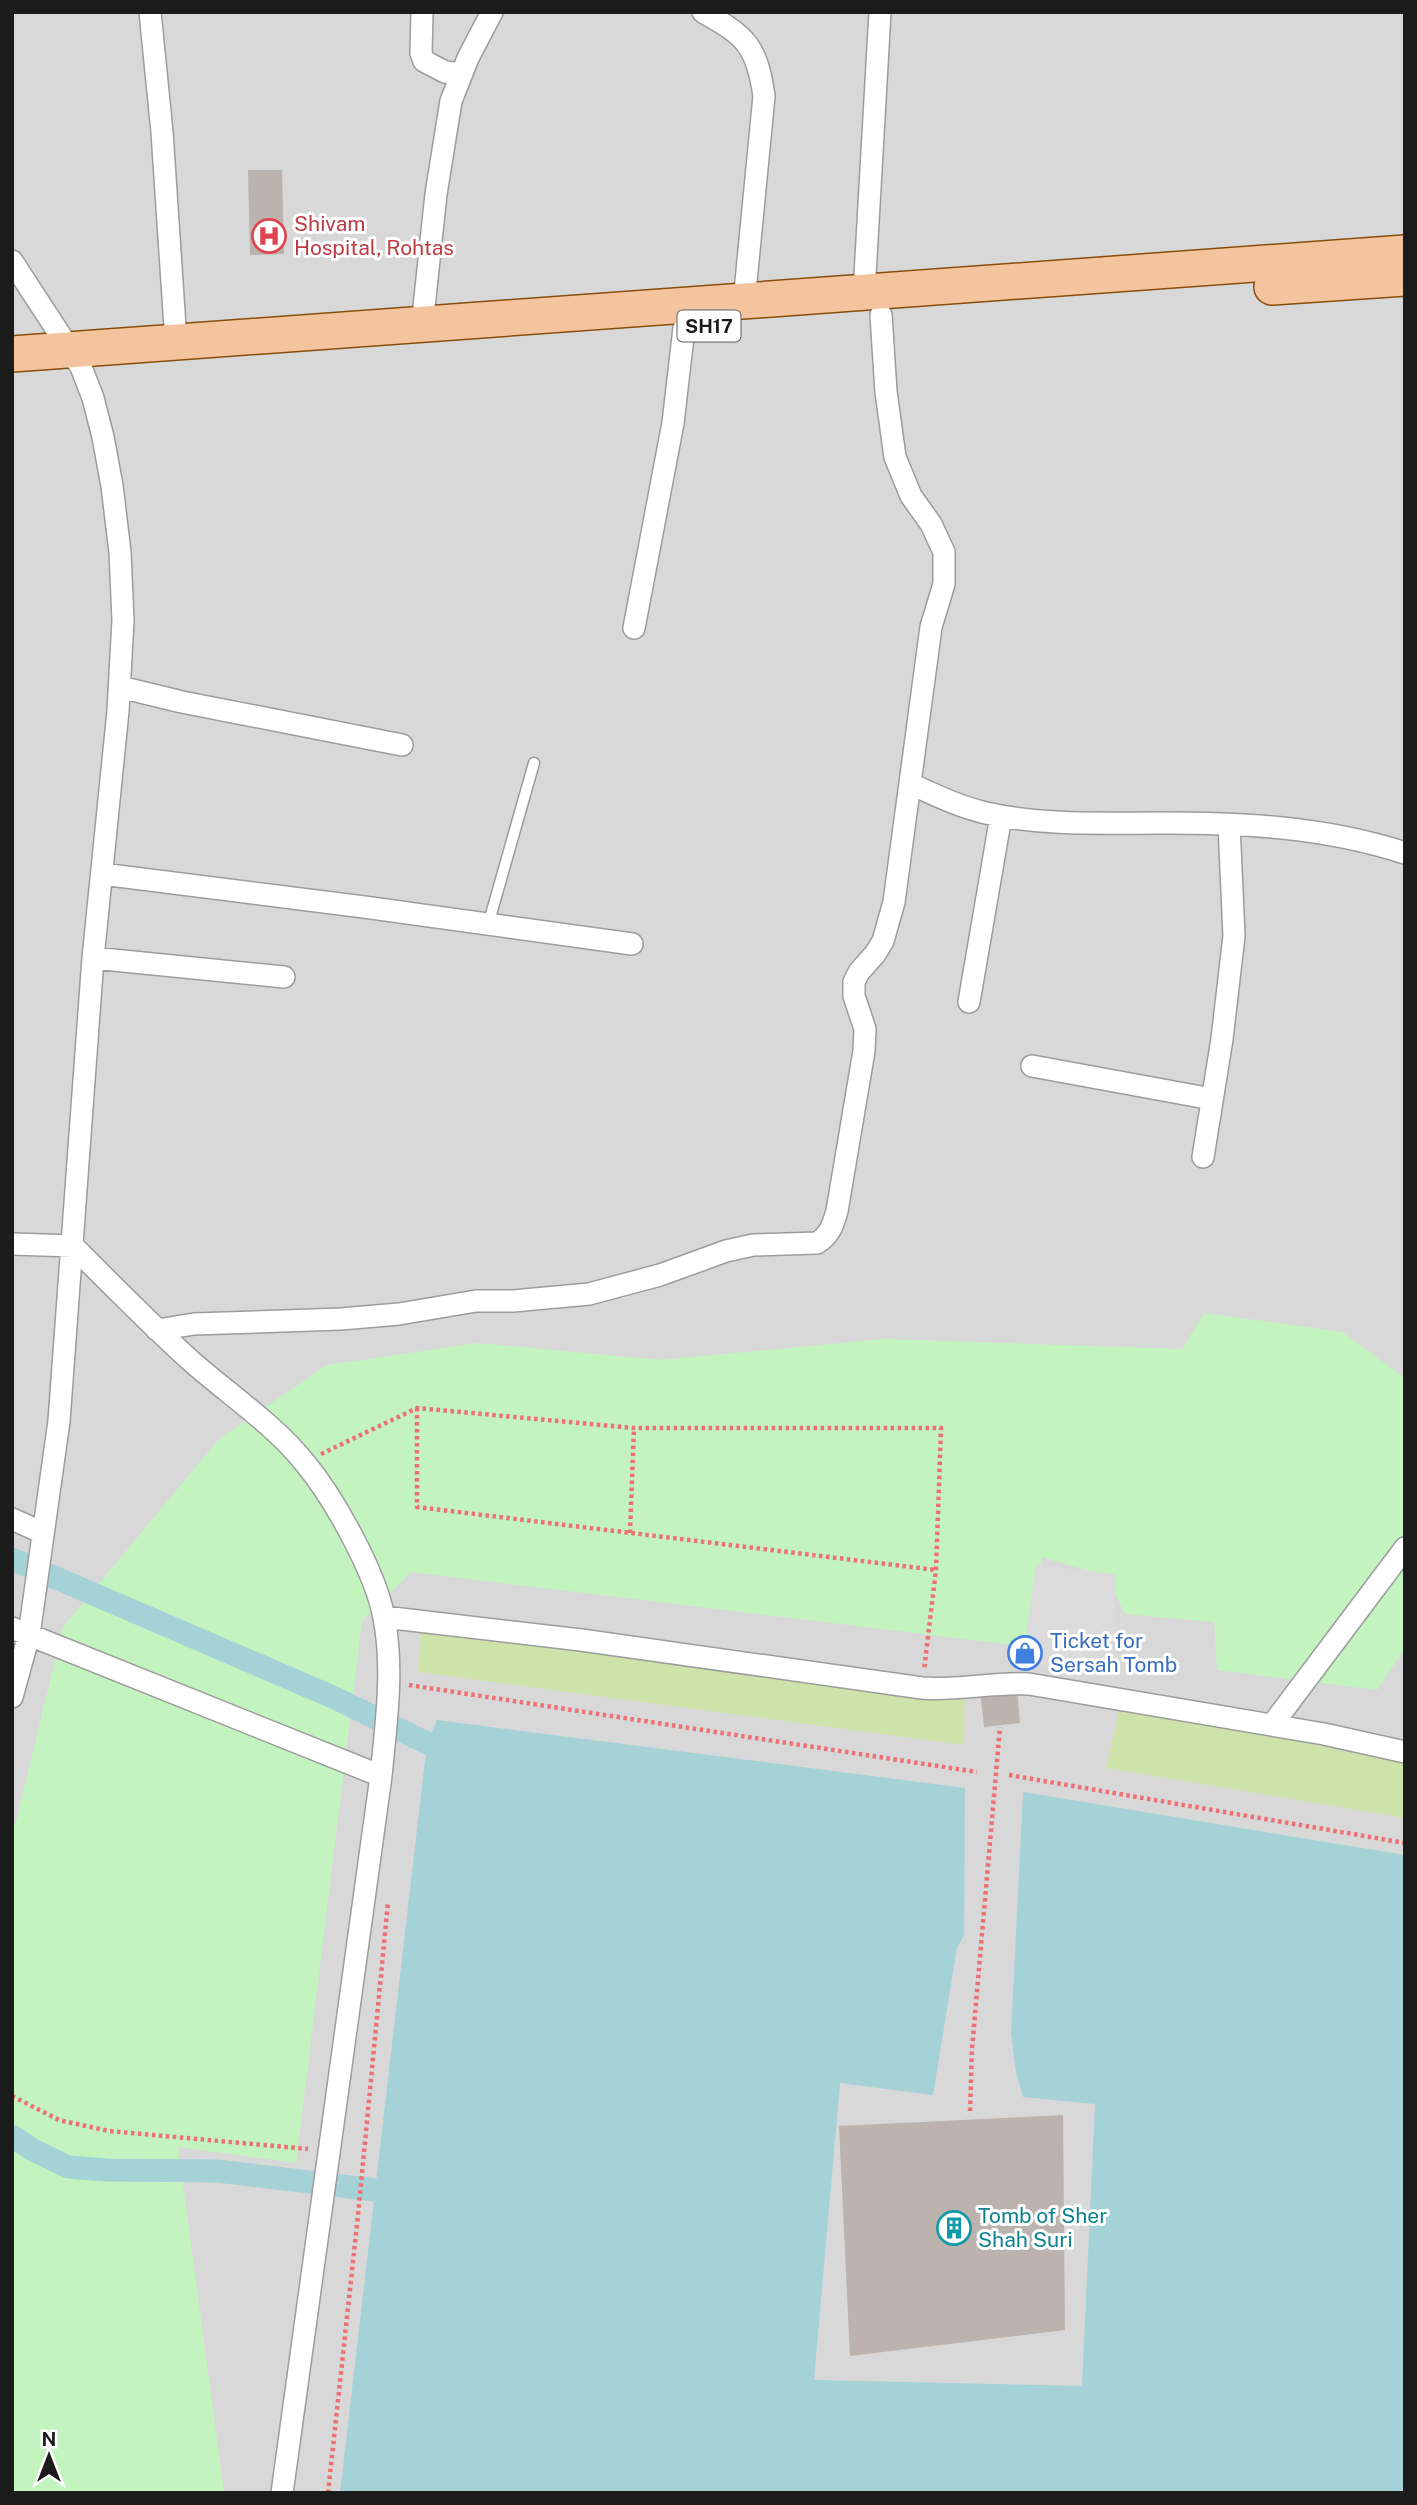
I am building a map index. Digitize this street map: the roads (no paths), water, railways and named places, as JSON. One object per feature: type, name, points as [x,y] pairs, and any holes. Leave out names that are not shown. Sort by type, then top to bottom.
[{"type":"main road","name":"SH17","points":[[12,355],[151,360],[684,328],[872,304],[1405,253]]},
{"type":"main road","name":"SH17","points":[[12,370],[176,342],[744,302],[872,304],[1405,278]]},
{"type":"street","points":[[150,12],[162,132],[176,342]]},
{"type":"street","points":[[422,12],[421,53],[424,61],[445,72],[461,74]]},
{"type":"street","points":[[422,326],[443,142],[451,102],[461,74],[492,12]]},
{"type":"street","points":[[702,12],[728,26],[747,43],[760,66],[764,96],[744,302]]},
{"type":"street","points":[[157,1330],[194,1324],[364,1317],[476,1301],[513,1301],[589,1294],[660,1275],[726,1251],[752,1245],[817,1242],[826,1237],[833,1226],[865,1029],[854,996],[854,982],[879,948],[889,926],[899,877],[931,627],[944,584],[945,567],[940,539],[911,496],[895,457],[872,304],[880,12]]},
{"type":"street","points":[[12,261],[76,359],[103,437],[118,539],[122,621],[120,687],[93,958],[59,1420],[35,1595],[21,1632],[12,1697]]},
{"type":"street","points":[[634,628],[673,423],[684,328]]},
{"type":"street","points":[[120,687],[182,702],[402,745]]},
{"type":"street","points":[[911,784],[952,803],[1001,816],[1061,823],[1229,824],[1296,828],[1405,853]]},
{"type":"street","points":[[969,1002],[1001,816]]},
{"type":"street","points":[[1203,1157],[1227,1002],[1234,936],[1229,824]]},
{"type":"street","points":[[102,874],[632,944]]},
{"type":"street","points":[[93,958],[284,977]]},
{"type":"street","points":[[1032,1066],[1212,1099]]},
{"type":"street","points":[[12,1244],[73,1246],[157,1330],[241,1402],[305,1462],[350,1533],[369,1573],[384,1617],[398,1699],[382,1765],[282,2493]]},
{"type":"street","points":[[12,1519],[43,1538]]},
{"type":"street","points":[[1272,1725],[1405,1548]]},
{"type":"street","points":[[384,1617],[568,1638],[922,1688],[957,1689],[1011,1683],[1029,1684],[1324,1734],[1405,1752]]},
{"type":"street","points":[[21,1632],[382,1765]]},
{"type":"lane","points":[[488,925],[534,763]]},
{"type":"water","points":[[437,1720],[965,1788],[964,1935],[957,1948],[933,2095],[840,2083],[814,2380],[1082,2386],[1095,2104],[1023,2097],[1016,2072],[1011,2034],[1023,1792],[1405,1855],[1405,2493],[340,2493],[427,1743]]},
{"type":"waterway","points":[[12,1559],[335,1698],[427,1743]]},
{"type":"waterway","points":[[12,2136],[68,2167],[218,2171],[375,2190]]},
{"type":"place","name":"Shivam Hospital, Rohtas","points":[[269,236]]},
{"type":"place","name":"Ticket for Sersah Tomb","points":[[1025,1653]]},
{"type":"place","name":"Tomb of Sher Shah Suri","points":[[954,2228]]}]
